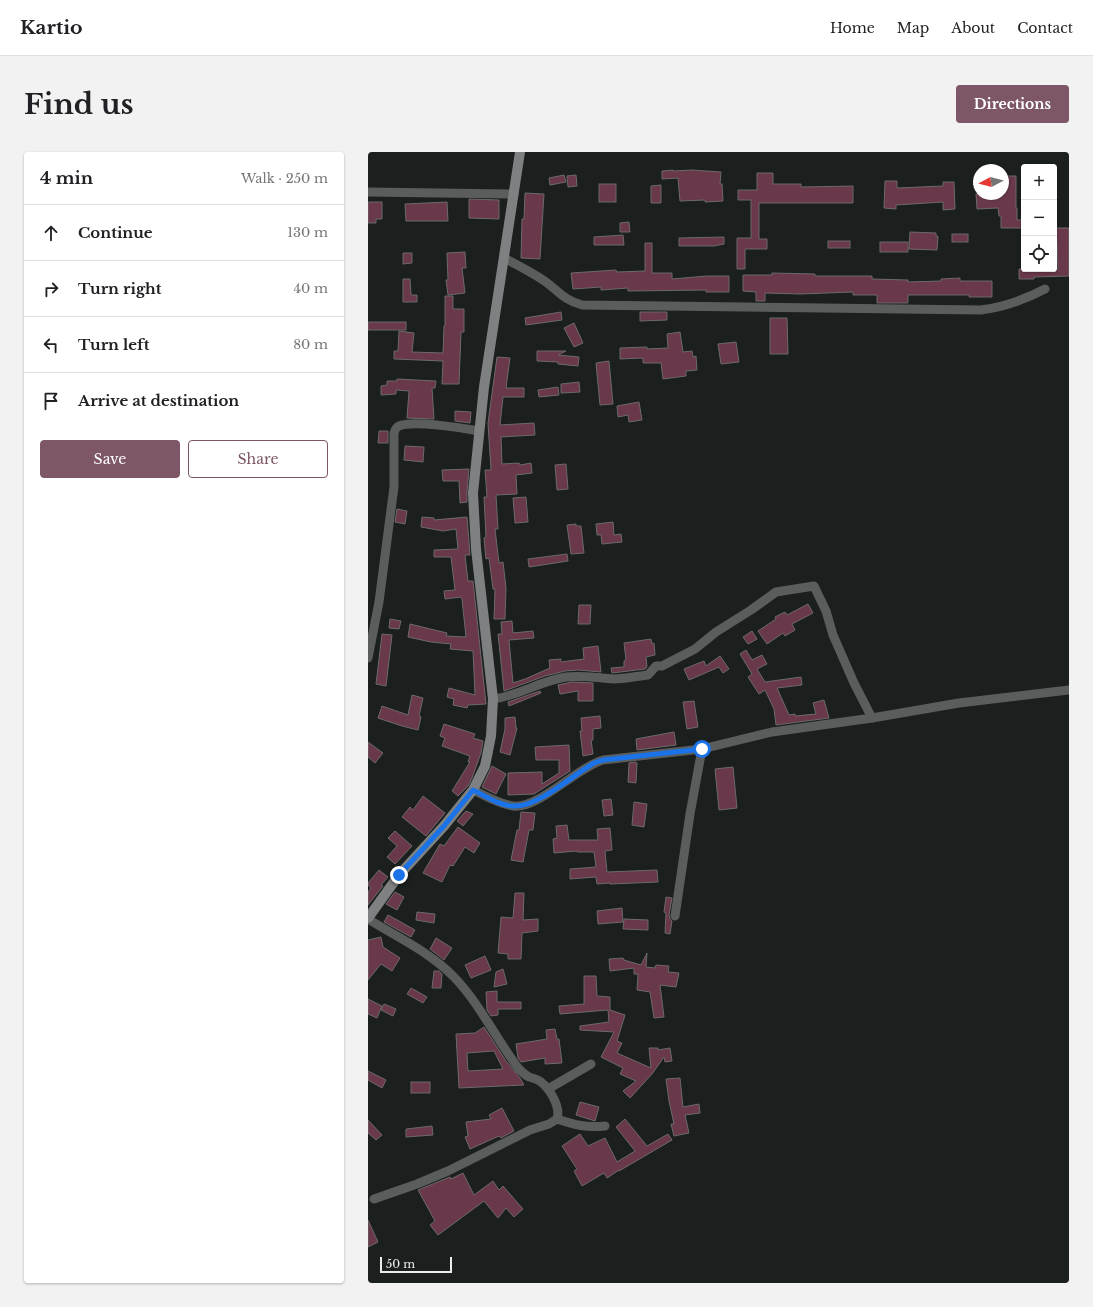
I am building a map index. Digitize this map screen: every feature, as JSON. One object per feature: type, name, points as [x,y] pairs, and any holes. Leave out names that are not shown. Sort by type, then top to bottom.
[{"type":"street","points":[[520,152],[484,387],[477,467],[473,493],[481,603],[492,699],[491,736],[485,766],[473,790],[444,826],[399,875],[368,918],[429,956],[454,977],[479,1008],[519,1069],[527,1076],[540,1081],[548,1089],[554,1098],[558,1111],[557,1119]]},
{"type":"street","points":[[368,192],[514,194]]},
{"type":"street","points":[[504,258],[538,276],[564,298],[582,305],[981,310],[1018,302],[1045,289]]},
{"type":"street","points":[[368,658],[378,602],[394,487],[394,433],[398,426],[418,424],[479,431]]},
{"type":"street","points":[[492,699],[507,697],[541,683],[567,677],[583,676],[617,679],[648,675],[656,666],[662,666],[695,649],[716,632],[776,592],[814,586],[826,611],[833,635],[854,683],[872,718]]},
{"type":"street","points":[[473,790],[501,803],[515,806],[530,804],[543,797],[582,769],[599,761],[702,749],[772,732],[872,718],[959,703],[1069,690]]},
{"type":"street","points":[[675,916],[690,814],[702,749]]},
{"type":"street","points":[[548,1089],[591,1064]]},
{"type":"street","points":[[557,1119],[584,1127],[605,1126]]},
{"type":"street","points":[[374,1199],[442,1174],[530,1130],[549,1124],[557,1119]]},
{"type":"building","points":[[662,171],[721,172],[720,184],[722,184],[723,201],[680,201],[678,178],[662,179]]},
{"type":"building","points":[[757,173],[773,173],[773,184],[801,184],[801,187],[853,186],[853,203],[759,203],[759,239],[767,239],[767,249],[745,249],[745,269],[737,269],[737,238],[751,238],[751,200],[738,200],[738,190],[757,190]]},
{"type":"building","points":[[564,175],[566,182],[550,185],[549,178]]},
{"type":"building","points":[[576,175],[577,186],[568,187],[567,176]]},
{"type":"building","points":[[1009,176],[1016,176],[1017,220],[1021,220],[1021,228],[1001,228],[1001,216],[999,216],[998,208],[977,209],[976,200],[1009,200]]},
{"type":"building","points":[[885,181],[897,181],[897,188],[943,186],[943,182],[954,182],[955,209],[943,210],[943,202],[896,205],[896,209],[884,208]]},
{"type":"building","points":[[599,184],[616,184],[616,202],[599,202]]},
{"type":"building","points":[[661,185],[661,203],[651,203],[651,186]]},
{"type":"building","points":[[525,193],[544,194],[540,259],[521,258],[522,219],[524,219]]},
{"type":"building","points":[[469,199],[499,200],[499,219],[469,218]]},
{"type":"building","points":[[368,202],[382,202],[382,219],[376,219],[376,223],[368,223]]},
{"type":"building","points":[[447,202],[448,221],[406,221],[405,204]]},
{"type":"building","points":[[629,222],[630,232],[620,232],[620,223]]},
{"type":"building","points":[[1057,228],[1069,228],[1069,276],[1019,279],[1019,269],[1021,269],[1021,272],[1057,272]]},
{"type":"building","points":[[910,232],[936,233],[936,236],[938,236],[937,250],[909,249]]},
{"type":"building","points":[[952,234],[968,234],[968,242],[952,242]]},
{"type":"building","points":[[623,235],[624,245],[594,245],[594,237]]},
{"type":"building","points":[[724,237],[724,244],[714,246],[679,246],[679,238]]},
{"type":"building","points":[[828,241],[850,241],[850,248],[828,248]]},
{"type":"building","points":[[880,242],[908,242],[908,252],[880,252]]},
{"type":"building","points":[[645,243],[652,243],[652,273],[672,273],[672,279],[729,276],[729,292],[706,292],[706,290],[628,291],[628,288],[601,290],[601,287],[573,289],[571,273],[616,270],[617,272],[645,271]]},
{"type":"building","points":[[465,252],[466,268],[462,268],[465,293],[448,295],[446,280],[448,280],[447,253]]},
{"type":"building","points":[[403,253],[412,253],[412,263],[403,264]]},
{"type":"building","points":[[772,273],[815,274],[815,276],[872,276],[872,279],[908,280],[908,282],[941,281],[941,279],[960,278],[960,281],[992,281],[992,297],[969,297],[969,295],[908,295],[908,303],[877,303],[877,295],[853,295],[853,292],[800,294],[765,293],[765,301],[756,301],[756,292],[743,291],[743,275],[772,275]]},
{"type":"building","points":[[403,279],[410,279],[411,295],[417,295],[417,302],[403,302]]},
{"type":"building","points":[[445,296],[453,296],[453,309],[464,309],[464,332],[461,332],[459,384],[442,384],[443,361],[394,359],[394,351],[398,351],[399,331],[414,333],[412,352],[443,353]]},
{"type":"building","points":[[561,312],[562,320],[526,325],[525,318]]},
{"type":"building","points":[[640,312],[667,312],[667,320],[640,321]]},
{"type":"building","points":[[770,318],[787,318],[788,354],[770,354]]},
{"type":"building","points":[[368,322],[406,322],[406,330],[368,330]]},
{"type":"building","points":[[574,323],[583,343],[574,347],[564,328]]},
{"type":"building","points":[[680,332],[683,352],[692,351],[693,357],[696,356],[697,370],[686,371],[686,376],[663,379],[661,363],[643,363],[643,358],[620,359],[620,348],[668,348],[667,334]]},
{"type":"building","points":[[736,342],[739,362],[721,364],[718,344]]},
{"type":"building","points":[[537,351],[566,351],[558,355],[579,357],[578,366],[558,364],[558,362],[537,361]]},
{"type":"building","points":[[497,357],[510,358],[506,388],[524,388],[524,397],[503,397],[500,425],[534,423],[535,435],[501,437],[502,464],[519,463],[520,465],[531,463],[532,473],[516,475],[517,494],[496,495],[498,529],[495,529],[499,563],[503,562],[506,588],[505,619],[494,619],[495,589],[493,589],[489,558],[486,559],[484,538],[486,537],[484,497],[487,497],[485,470],[491,470],[488,423]]},
{"type":"building","points":[[609,361],[613,404],[600,405],[596,363]]},
{"type":"building","points":[[397,379],[436,381],[435,388],[432,388],[434,419],[407,418],[409,391],[396,390],[396,394],[381,395],[381,386],[387,385],[387,381],[397,381]]},
{"type":"building","points":[[579,382],[580,392],[561,393],[561,384]]},
{"type":"building","points":[[558,387],[559,395],[539,397],[538,390]]},
{"type":"building","points":[[639,402],[642,420],[629,422],[628,415],[618,417],[617,406]]},
{"type":"building","points":[[455,411],[471,412],[470,423],[455,421]]},
{"type":"building","points":[[379,431],[388,431],[388,443],[378,443]]},
{"type":"building","points":[[405,446],[424,447],[423,462],[404,460]]},
{"type":"building","points":[[566,464],[568,489],[557,490],[555,465]]},
{"type":"building","points":[[469,469],[467,502],[460,503],[459,481],[443,481],[442,470]]},
{"type":"building","points":[[526,497],[528,522],[515,523],[513,498]]},
{"type":"building","points":[[397,509],[407,511],[405,524],[395,522]]},
{"type":"building","points":[[422,517],[434,518],[434,520],[467,517],[470,555],[465,555],[468,581],[473,581],[486,704],[468,705],[467,708],[453,705],[454,699],[447,697],[449,688],[475,695],[473,651],[450,649],[451,644],[431,642],[408,637],[410,624],[447,633],[446,636],[466,637],[461,597],[445,599],[444,591],[455,590],[451,557],[434,557],[434,550],[458,549],[456,529],[443,531],[421,527]]},
{"type":"building","points":[[613,522],[614,535],[621,534],[622,542],[602,544],[601,535],[597,535],[596,524]]},
{"type":"building","points":[[576,524],[576,526],[581,526],[584,553],[571,554],[567,525]]},
{"type":"building","points":[[567,554],[568,561],[529,567],[528,559]]},
{"type":"building","points":[[808,604],[813,613],[792,624],[795,630],[785,636],[783,633],[767,644],[758,631],[776,619],[775,617],[785,612],[787,615]]},
{"type":"building","points":[[579,605],[591,605],[590,624],[578,624]]},
{"type":"building","points":[[390,619],[401,621],[399,629],[389,628]]},
{"type":"building","points":[[512,621],[513,633],[533,631],[534,638],[509,640],[513,683],[550,668],[549,660],[561,659],[561,662],[584,659],[583,648],[598,646],[601,672],[578,670],[565,671],[545,676],[504,691],[498,634],[502,634],[501,622]]},
{"type":"building","points":[[752,631],[757,639],[748,644],[743,637]]},
{"type":"building","points":[[382,634],[392,635],[386,686],[376,684]]},
{"type":"building","points":[[651,639],[652,644],[654,643],[655,655],[646,657],[647,667],[645,669],[612,673],[611,668],[624,667],[624,661],[626,660],[624,643]]},
{"type":"building","points":[[746,650],[752,660],[762,655],[767,664],[757,669],[765,682],[801,677],[802,685],[777,688],[789,715],[795,714],[795,716],[816,714],[813,703],[824,700],[829,718],[776,725],[774,709],[765,690],[759,694],[748,677],[752,674],[740,654]]},
{"type":"building","points":[[720,656],[729,669],[723,673],[719,667],[689,680],[684,669],[704,661],[706,666]]},
{"type":"building","points":[[572,682],[593,683],[593,701],[578,701],[578,691],[560,694],[558,685]]},
{"type":"building","points":[[540,691],[541,693],[509,706],[508,702]]},
{"type":"building","points":[[412,695],[423,698],[418,730],[378,718],[382,706],[408,715]]},
{"type":"building","points":[[694,701],[698,727],[687,729],[683,702]]},
{"type":"building","points":[[600,716],[601,728],[593,729],[593,740],[591,740],[593,754],[583,756],[580,731],[582,731],[581,718]]},
{"type":"building","points":[[515,717],[517,728],[510,755],[500,752],[505,729],[505,718]]},
{"type":"building","points":[[444,724],[475,734],[473,738],[483,741],[481,753],[472,778],[468,786],[458,796],[452,791],[470,762],[468,762],[470,756],[442,746],[445,738],[440,736]]},
{"type":"building","points":[[674,732],[676,745],[637,750],[636,739]]},
{"type":"building","points":[[368,742],[383,753],[375,763],[368,757]]},
{"type":"building","points":[[569,745],[570,771],[534,794],[508,795],[508,773],[542,772],[542,784],[559,773],[559,760],[536,760],[535,747]]},
{"type":"building","points":[[629,763],[637,763],[636,783],[628,782]]},
{"type":"building","points":[[492,766],[506,774],[496,794],[482,787]]},
{"type":"building","points":[[733,767],[737,808],[719,810],[715,769]]},
{"type":"building","points":[[423,796],[445,813],[426,836],[402,817],[410,807],[413,810]]},
{"type":"building","points":[[611,799],[613,815],[604,816],[602,800]]},
{"type":"building","points":[[634,802],[647,804],[644,827],[632,825]]},
{"type":"building","points":[[466,811],[473,814],[463,826],[457,821]]},
{"type":"building","points":[[521,812],[535,813],[533,830],[529,830],[523,862],[511,860],[517,830],[519,830]]},
{"type":"building","points":[[567,825],[569,840],[598,840],[597,829],[610,828],[612,850],[605,851],[607,872],[657,870],[658,882],[597,884],[596,877],[570,879],[570,869],[596,867],[594,852],[577,851],[554,853],[553,839],[557,838],[556,826]]},
{"type":"building","points":[[458,827],[480,843],[474,853],[465,847],[453,866],[450,865],[442,882],[423,873],[440,844],[444,846]]},
{"type":"building","points":[[395,831],[412,846],[395,864],[387,857],[397,846],[388,838]]},
{"type":"building","points":[[379,870],[388,877],[368,905],[368,892],[371,888],[368,883]]},
{"type":"building","points":[[395,892],[404,897],[397,910],[386,904]]},
{"type":"building","points":[[515,893],[524,893],[523,920],[538,919],[538,931],[522,933],[521,959],[508,959],[508,954],[498,953],[501,917],[513,918]]},
{"type":"building","points":[[666,897],[672,898],[669,915],[672,921],[670,934],[665,933],[666,913],[664,912]]},
{"type":"building","points":[[622,908],[623,922],[598,924],[597,911]]},
{"type":"building","points":[[417,912],[435,914],[434,923],[416,920]]},
{"type":"building","points":[[388,915],[415,930],[411,937],[384,922]]},
{"type":"building","points":[[624,919],[648,920],[648,930],[623,929]]},
{"type":"building","points":[[381,937],[383,947],[400,958],[392,971],[381,964],[368,980],[368,940]]},
{"type":"building","points":[[436,938],[452,948],[444,960],[430,949]]},
{"type":"building","points":[[647,953],[646,967],[655,968],[656,965],[669,966],[668,972],[679,973],[676,987],[660,985],[664,1017],[654,1018],[650,992],[637,990],[638,974],[634,974],[634,968],[610,971],[609,959],[623,958],[624,960],[641,965]]},
{"type":"building","points":[[485,956],[491,970],[471,978],[465,965]]},
{"type":"building","points":[[503,969],[507,984],[494,987],[496,972]]},
{"type":"building","points":[[434,971],[439,971],[442,974],[441,988],[432,988]]},
{"type":"building","points":[[584,976],[596,976],[597,996],[610,997],[610,1010],[625,1015],[617,1041],[622,1043],[617,1053],[651,1068],[649,1048],[658,1048],[658,1050],[670,1048],[672,1061],[665,1062],[664,1057],[652,1074],[630,1098],[623,1091],[636,1081],[620,1074],[623,1068],[601,1057],[614,1032],[580,1030],[580,1026],[609,1022],[608,1010],[560,1014],[559,1006],[584,1004]]},
{"type":"building","points":[[411,988],[427,997],[423,1003],[407,994]]},
{"type":"building","points":[[497,991],[497,1002],[521,1002],[521,1009],[498,1009],[498,1015],[491,1016],[487,1010],[486,992]]},
{"type":"building","points":[[368,999],[382,1006],[377,1018],[368,1014]]},
{"type":"building","points":[[384,1004],[396,1009],[393,1016],[381,1010]]},
{"type":"building","points":[[484,1027],[524,1085],[459,1088],[456,1034],[475,1033]],"holes":[[[494,1051],[503,1069],[468,1071],[467,1053]]]},
{"type":"building","points":[[555,1029],[557,1039],[559,1039],[562,1063],[545,1064],[545,1058],[521,1062],[518,1058],[516,1044],[547,1039],[546,1030]]},
{"type":"building","points":[[368,1071],[386,1080],[382,1088],[368,1080]]},
{"type":"building","points":[[680,1078],[683,1107],[699,1104],[700,1113],[685,1115],[689,1133],[674,1136],[671,1124],[674,1124],[666,1079]]},
{"type":"building","points":[[411,1082],[430,1082],[430,1093],[411,1093]]},
{"type":"building","points":[[580,1102],[599,1107],[595,1121],[576,1115]]},
{"type":"building","points":[[502,1108],[514,1131],[501,1138],[499,1136],[470,1149],[465,1137],[468,1136],[466,1122],[491,1119],[489,1115]]},
{"type":"building","points":[[625,1119],[647,1146],[668,1134],[672,1140],[607,1178],[604,1173],[582,1186],[574,1171],[577,1169],[562,1146],[580,1134],[588,1146],[605,1138],[617,1162],[635,1151],[616,1127]]},
{"type":"building","points":[[368,1120],[382,1135],[376,1140],[368,1133]]},
{"type":"building","points":[[432,1126],[433,1135],[406,1137],[406,1129]]},
{"type":"building","points":[[463,1173],[474,1195],[493,1181],[499,1190],[503,1186],[523,1209],[514,1217],[506,1208],[498,1218],[484,1201],[438,1235],[430,1225],[435,1221],[418,1190],[450,1177],[451,1179]]},
{"type":"building","points":[[368,1220],[378,1242],[368,1247]]},
{"type":"route","points":[[399,875],[444,826],[473,790],[501,803],[515,806],[530,804],[543,797],[582,769],[603,760],[702,749]]}]
